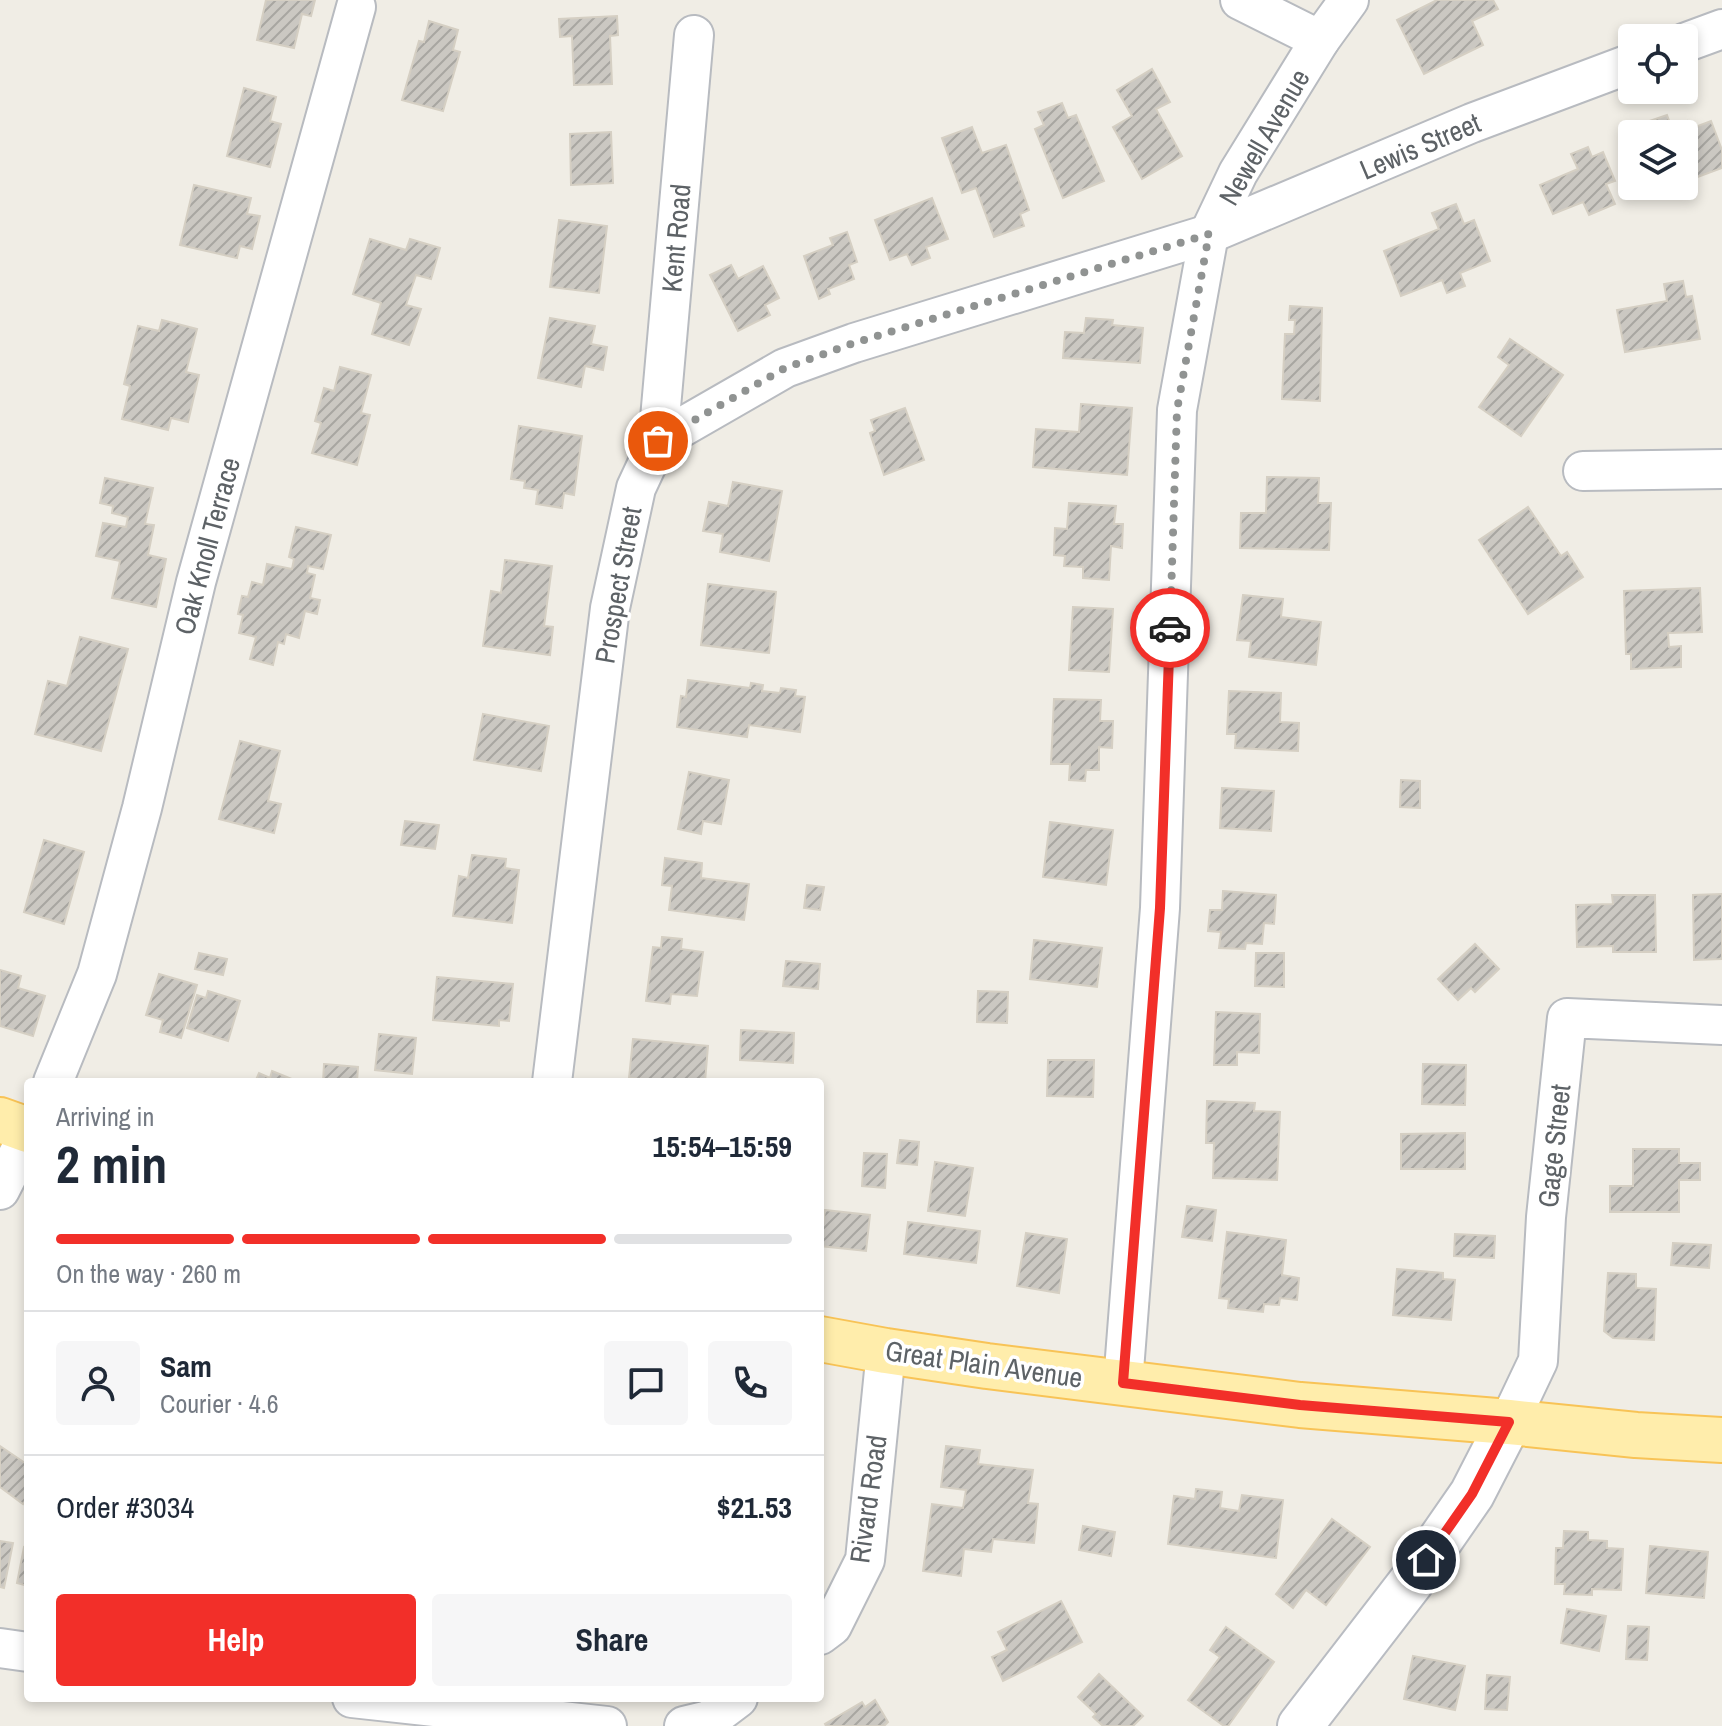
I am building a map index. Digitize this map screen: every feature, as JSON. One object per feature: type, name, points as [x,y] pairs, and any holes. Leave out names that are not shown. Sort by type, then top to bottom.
[{"type":"main road","points":[[0,1120],[24,1131]]},
{"type":"main road","name":"Great Plain Avenue","points":[[824,1340],[886,1351],[1300,1405],[1722,1440]]},
{"type":"street","points":[[1240,0],[1320,40]]},
{"type":"street","name":"Newell Avenue","points":[[1123,1383],[1160,908],[1177,410],[1209,234],[1238,173],[1320,40],[1349,0]]},
{"type":"street","name":"Oak Knoll Terrace","points":[[55,1078],[97,974],[142,808],[196,582],[356,7]]},
{"type":"street","points":[[1698,38],[1722,29]]},
{"type":"street","name":"Kent Road","points":[[658,441],[694,35]]},
{"type":"street","name":"Lewis Street","points":[[1209,234],[1472,123],[1618,68]]},
{"type":"street","points":[[658,441],[785,368],[854,343],[1209,234]]},
{"type":"street","name":"Prospect Street","points":[[552,1078],[610,608],[636,488],[658,441]]},
{"type":"street","points":[[1583,471],[1722,469]]},
{"type":"street","name":"Gage Street","points":[[1509,1422],[1538,1361],[1546,1217],[1567,1018],[1722,1025]]},
{"type":"street","points":[[0,1190],[24,1141]]},
{"type":"street","name":"Rivard Road","points":[[824,1632],[832,1626],[865,1560],[886,1351]]},
{"type":"street","points":[[1300,1726],[1411,1582],[1472,1494],[1509,1422]]},
{"type":"street","points":[[0,1648],[24,1651]]},
{"type":"street","points":[[388,1702],[607,1726]]},
{"type":"street","points":[[684,1726],[709,1720],[733,1702]]},
{"type":"building","points":[[266,0],[315,0],[311,16],[302,14],[294,48],[257,40]]},
{"type":"building","points":[[1437,0],[1493,0],[1498,9],[1472,21],[1483,45],[1424,74],[1397,20]]},
{"type":"building","points":[[617,16],[618,35],[610,36],[612,84],[574,85],[572,36],[560,37],[559,19]]},
{"type":"building","points":[[429,21],[458,30],[453,50],[460,52],[443,111],[402,100],[419,41],[424,42]]},
{"type":"building","points":[[1152,69],[1170,102],[1156,109],[1182,156],[1142,179],[1113,127],[1132,116],[1117,90]]},
{"type":"building","points":[[244,88],[276,97],[270,121],[281,124],[270,167],[227,156]]},
{"type":"building","points":[[1062,103],[1068,118],[1076,115],[1104,181],[1063,198],[1035,129],[1044,125],[1038,112]]},
{"type":"building","points":[[1667,115],[1669,120],[1652,120]]},
{"type":"building","points":[[1711,121],[1722,150],[1722,168],[1698,177],[1698,126]]},
{"type":"building","points":[[972,127],[982,153],[1006,145],[1029,210],[1020,214],[1024,226],[994,237],[976,188],[962,193],[942,138]]},
{"type":"building","points":[[611,132],[613,183],[571,185],[570,134]]},
{"type":"building","points":[[1588,147],[1592,157],[1603,152],[1615,181],[1606,184],[1615,204],[1589,215],[1583,202],[1553,214],[1540,185],[1578,169],[1571,154]]},
{"type":"building","points":[[194,185],[251,198],[247,214],[260,216],[252,249],[240,246],[237,258],[180,245]]},
{"type":"building","points":[[932,198],[948,239],[926,247],[930,258],[912,265],[907,254],[890,260],[875,220]]},
{"type":"building","points":[[1456,204],[1464,224],[1474,220],[1490,261],[1460,273],[1465,286],[1447,293],[1442,280],[1401,296],[1384,251],[1439,229],[1432,213]]},
{"type":"building","points":[[559,220],[607,226],[599,293],[550,287]]},
{"type":"building","points":[[847,232],[857,262],[849,265],[854,279],[828,289],[830,294],[819,299],[804,256],[833,245],[830,238]]},
{"type":"building","points":[[370,239],[406,250],[410,239],[440,248],[431,279],[416,275],[406,305],[421,309],[409,345],[372,334],[381,303],[353,294]]},
{"type":"building","points":[[731,265],[738,279],[763,266],[779,298],[765,305],[770,315],[738,331],[710,275]]},
{"type":"building","points":[[1683,281],[1686,297],[1692,296],[1700,339],[1625,352],[1617,310],[1667,301],[1664,284]]},
{"type":"building","points":[[1290,306],[1322,308],[1320,401],[1282,399],[1285,334],[1294,334],[1295,320],[1289,320]]},
{"type":"building","points":[[550,318],[595,326],[591,344],[607,347],[603,370],[585,366],[581,387],[538,378]]},
{"type":"building","points":[[1086,318],[1113,320],[1112,325],[1143,328],[1140,363],[1063,358],[1065,332],[1084,333]]},
{"type":"building","points":[[162,320],[197,329],[186,372],[199,375],[188,422],[171,418],[168,430],[122,419],[130,386],[124,384],[138,326],[159,331]]},
{"type":"building","points":[[1510,339],[1563,375],[1521,436],[1479,407],[1509,365],[1498,357]]},
{"type":"building","points":[[340,367],[371,375],[361,413],[370,415],[357,465],[312,453],[321,423],[315,421],[324,388],[334,391]]},
{"type":"building","points":[[1081,404],[1132,408],[1127,475],[1033,467],[1036,429],[1079,432]]},
{"type":"building","points":[[905,408],[924,460],[884,475],[870,433],[875,431],[871,420]]},
{"type":"building","points":[[519,426],[582,436],[574,495],[564,493],[562,508],[536,504],[538,490],[524,488],[525,481],[511,479]]},
{"type":"building","points":[[1267,477],[1319,478],[1318,503],[1331,503],[1329,550],[1240,548],[1241,513],[1266,513]]},
{"type":"building","points":[[105,478],[153,488],[145,524],[154,525],[148,555],[166,559],[156,607],[112,598],[120,561],[96,556],[103,523],[126,527],[128,517],[112,513],[113,506],[100,503]]},
{"type":"building","points":[[733,482],[782,491],[769,561],[720,552],[723,534],[703,531],[709,502],[728,506]]},
{"type":"building","points":[[1069,503],[1116,506],[1114,524],[1123,524],[1122,548],[1111,546],[1109,580],[1083,578],[1083,567],[1064,566],[1065,556],[1054,555],[1055,528],[1067,529]]},
{"type":"building","points":[[1528,507],[1561,556],[1567,552],[1583,577],[1528,614],[1479,540]]},
{"type":"building","points":[[296,527],[331,535],[323,569],[308,566],[307,573],[315,575],[310,598],[320,600],[317,614],[305,611],[299,638],[286,634],[284,644],[278,642],[273,665],[250,659],[256,637],[239,633],[243,615],[238,614],[242,596],[248,597],[252,582],[263,585],[267,564],[292,569],[294,559],[289,557]]},
{"type":"building","points":[[505,560],[552,566],[544,626],[553,627],[550,655],[483,646],[491,591],[501,593]]},
{"type":"building","points":[[708,584],[776,592],[769,653],[701,645]]},
{"type":"building","points":[[1700,588],[1702,632],[1668,633],[1669,647],[1681,646],[1681,667],[1631,669],[1631,654],[1626,654],[1624,591]]},
{"type":"building","points":[[1243,595],[1283,599],[1281,617],[1321,622],[1316,665],[1249,657],[1251,641],[1237,640]]},
{"type":"building","points":[[1073,607],[1113,609],[1109,672],[1069,670]]},
{"type":"building","points":[[80,637],[128,649],[101,751],[35,734],[48,681],[67,686]]},
{"type":"building","points":[[688,680],[750,688],[751,683],[763,685],[762,691],[780,693],[781,688],[796,690],[795,696],[805,697],[800,732],[749,725],[747,737],[677,727],[681,696],[686,697]]},
{"type":"building","points":[[1229,691],[1281,693],[1280,722],[1299,723],[1298,751],[1235,748],[1236,734],[1227,734]]},
{"type":"building","points":[[1054,699],[1101,700],[1100,721],[1113,721],[1112,748],[1099,747],[1099,770],[1086,770],[1085,781],[1069,780],[1070,764],[1051,764]]},
{"type":"building","points":[[483,714],[549,726],[541,771],[474,760]]},
{"type":"building","points":[[240,741],[280,751],[268,801],[281,804],[274,833],[219,819]]},
{"type":"building","points":[[689,772],[729,780],[721,824],[703,821],[701,834],[678,829]]},
{"type":"building","points":[[1401,780],[1420,781],[1420,808],[1400,807]]},
{"type":"building","points":[[1222,788],[1274,791],[1271,831],[1220,828]]},
{"type":"building","points":[[405,821],[439,825],[435,849],[401,845]]},
{"type":"building","points":[[1050,822],[1113,830],[1106,885],[1043,877]]},
{"type":"building","points":[[44,840],[84,852],[64,924],[24,912]]},
{"type":"building","points":[[472,855],[506,859],[505,868],[519,870],[512,923],[453,916],[459,876],[468,878]]},
{"type":"building","points":[[665,858],[702,863],[701,878],[749,884],[744,920],[669,910],[672,886],[662,885]]},
{"type":"building","points":[[807,885],[824,887],[820,910],[804,908]]},
{"type":"building","points":[[1223,891],[1276,895],[1274,924],[1264,923],[1262,944],[1246,943],[1245,949],[1219,948],[1221,932],[1208,931],[1210,910],[1222,910]]},
{"type":"building","points":[[1722,894],[1722,959],[1694,960],[1693,895]]},
{"type":"building","points":[[1612,895],[1655,895],[1656,952],[1613,952],[1613,946],[1577,947],[1576,905],[1613,904]]},
{"type":"building","points":[[662,937],[682,939],[681,949],[703,952],[697,996],[671,994],[670,1004],[646,1001],[653,947],[661,948]]},
{"type":"building","points":[[1034,940],[1102,948],[1097,987],[1030,979]]},
{"type":"building","points":[[1475,944],[1499,969],[1475,992],[1471,988],[1458,1000],[1438,979]]},
{"type":"building","points":[[199,953],[227,959],[223,975],[195,969]]},
{"type":"building","points":[[1256,953],[1284,953],[1284,987],[1255,986]]},
{"type":"building","points":[[786,961],[820,964],[818,989],[783,986]]},
{"type":"building","points":[[0,970],[21,976],[18,988],[45,996],[33,1036],[0,1026]]},
{"type":"building","points":[[159,974],[197,985],[181,1038],[160,1032],[163,1020],[146,1015]]},
{"type":"building","points":[[437,977],[513,984],[509,1021],[499,1020],[499,1026],[433,1020]]},
{"type":"building","points":[[208,991],[240,1001],[228,1041],[187,1028],[197,995],[206,998]]},
{"type":"building","points":[[978,991],[1008,992],[1007,1023],[977,1022]]},
{"type":"building","points":[[1216,1012],[1260,1014],[1259,1053],[1237,1052],[1237,1065],[1214,1065]]},
{"type":"building","points":[[741,1030],[794,1033],[793,1063],[740,1060]]},
{"type":"building","points":[[379,1034],[416,1038],[412,1074],[375,1070]]},
{"type":"building","points":[[633,1039],[708,1046],[705,1078],[629,1078]]},
{"type":"building","points":[[1048,1060],[1094,1060],[1093,1097],[1047,1096]]},
{"type":"building","points":[[324,1064],[358,1067],[357,1078],[323,1078]]},
{"type":"building","points":[[1423,1064],[1466,1065],[1465,1105],[1422,1104]]},
{"type":"building","points":[[272,1071],[289,1078],[270,1078]]},
{"type":"building","points":[[1207,1101],[1255,1103],[1254,1111],[1280,1112],[1277,1180],[1213,1178],[1214,1143],[1206,1143]]},
{"type":"building","points":[[1465,1133],[1465,1169],[1401,1169],[1401,1134]]},
{"type":"building","points":[[900,1140],[919,1142],[917,1165],[897,1163]]},
{"type":"building","points":[[1633,1149],[1679,1149],[1679,1163],[1700,1163],[1700,1180],[1679,1180],[1679,1212],[1610,1212],[1610,1186],[1633,1186]]},
{"type":"building","points":[[864,1153],[887,1154],[885,1188],[862,1186]]},
{"type":"building","points":[[935,1162],[973,1168],[965,1216],[928,1211]]},
{"type":"building","points":[[1187,1206],[1216,1210],[1212,1241],[1182,1237]]},
{"type":"building","points":[[825,1210],[870,1215],[866,1251],[824,1246]]},
{"type":"building","points":[[908,1222],[980,1231],[976,1263],[904,1254]]},
{"type":"building","points":[[1227,1232],[1286,1240],[1282,1275],[1299,1278],[1297,1300],[1280,1298],[1279,1305],[1264,1304],[1263,1312],[1228,1308],[1229,1299],[1219,1298]]},
{"type":"building","points":[[1026,1233],[1067,1239],[1059,1293],[1017,1286]]},
{"type":"building","points":[[1455,1234],[1495,1236],[1494,1258],[1454,1256]]},
{"type":"building","points":[[1673,1243],[1711,1245],[1709,1268],[1671,1265]]},
{"type":"building","points":[[1397,1269],[1443,1273],[1443,1279],[1455,1280],[1451,1320],[1393,1315]]},
{"type":"building","points":[[1608,1273],[1636,1274],[1636,1288],[1656,1289],[1654,1340],[1613,1338],[1604,1331]]},
{"type":"building","points":[[0,1446],[24,1462],[24,1503],[0,1487]]},
{"type":"building","points":[[946,1446],[980,1450],[978,1464],[1033,1470],[1028,1503],[1038,1504],[1034,1543],[993,1539],[991,1552],[964,1549],[961,1576],[923,1571],[932,1504],[963,1508],[966,1490],[941,1487]]},
{"type":"building","points":[[1196,1489],[1222,1492],[1220,1508],[1239,1511],[1242,1495],[1283,1500],[1276,1558],[1168,1544],[1174,1496],[1195,1499]]},
{"type":"building","points":[[1332,1519],[1370,1547],[1326,1605],[1306,1590],[1293,1608],[1276,1594]]},
{"type":"building","points":[[1083,1526],[1115,1532],[1111,1556],[1079,1550]]},
{"type":"building","points":[[1564,1531],[1588,1532],[1588,1540],[1607,1541],[1607,1548],[1623,1549],[1621,1590],[1592,1589],[1592,1595],[1564,1594],[1565,1584],[1555,1584],[1556,1548],[1563,1548]]},
{"type":"building","points":[[0,1541],[13,1543],[4,1588],[0,1587]]},
{"type":"building","points":[[1650,1546],[1708,1552],[1704,1598],[1646,1593]]},
{"type":"building","points":[[24,1547],[24,1585],[17,1583]]},
{"type":"building","points":[[1061,1601],[1082,1642],[1003,1681],[992,1657],[1007,1650],[998,1632]]},
{"type":"building","points":[[1567,1609],[1606,1616],[1599,1651],[1561,1643]]},
{"type":"building","points":[[1628,1626],[1649,1627],[1647,1660],[1626,1659]]},
{"type":"building","points":[[1226,1627],[1274,1662],[1228,1726],[1224,1726],[1188,1700],[1220,1657],[1210,1650]]},
{"type":"building","points":[[1413,1656],[1465,1666],[1455,1710],[1404,1699]]},
{"type":"building","points":[[1099,1674],[1143,1716],[1133,1726],[1103,1726],[1093,1717],[1096,1714],[1078,1697]]},
{"type":"building","points":[[1487,1675],[1510,1677],[1507,1710],[1485,1709]]},
{"type":"building","points":[[875,1700],[888,1722],[884,1726],[826,1726],[862,1702],[865,1707]]},
{"type":"way so far","points":[[658,441],[785,368],[854,343],[1209,234],[1177,410],[1170,628]]},
{"type":"route","points":[[1170,628],[1160,908],[1123,1383],[1300,1405],[1509,1422],[1472,1494],[1426,1560]]}]
